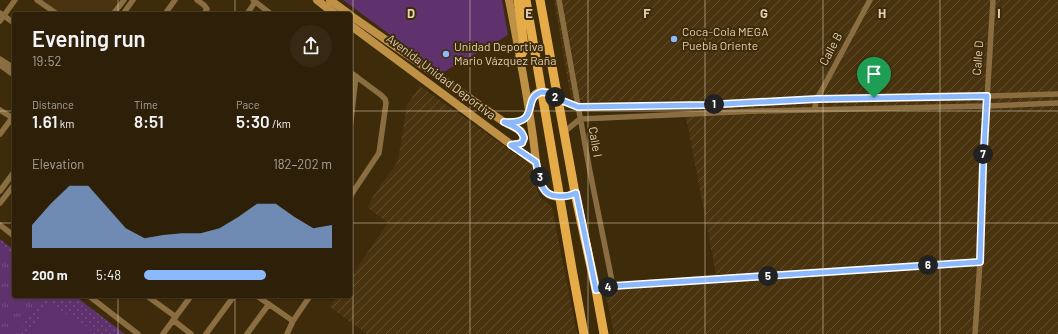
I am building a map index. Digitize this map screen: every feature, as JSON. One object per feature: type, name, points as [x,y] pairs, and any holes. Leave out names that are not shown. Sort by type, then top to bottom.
[{"type":"main road","points":[[518,0],[524,46],[524,50],[520,57]]},
{"type":"main road","points":[[526,0],[584,334]]},
{"type":"main road","points":[[540,0],[564,132],[604,334]]},
{"type":"street","points":[[12,22],[1,16],[15,0]]},
{"type":"street","points":[[37,0],[54,12]]},
{"type":"street","points":[[115,12],[124,0]]},
{"type":"street","points":[[124,12],[133,0]]},
{"type":"street","points":[[166,12],[175,0]]},
{"type":"street","points":[[197,0],[204,5],[205,11]]},
{"type":"street","name":"Avenida Unidad Deportiva","points":[[316,0],[330,4],[345,12]]},
{"type":"street","name":"Avenida Unidad Deportiva","points":[[509,0],[530,110],[536,162],[542,186],[546,193],[552,196],[560,197]]},
{"type":"street","name":"Calle I","points":[[558,0],[613,286]]},
{"type":"street","name":"Calle B","points":[[814,110],[817,99],[870,0]]},
{"type":"street","name":"Calle D","points":[[975,334],[980,262],[986,106],[994,0]]},
{"type":"street","points":[[248,12],[254,1],[269,12]]},
{"type":"street","name":"Avenida Unidad Deportiva","points":[[352,17],[363,29],[511,145],[536,162]]},
{"type":"street","name":"Avenida Unidad Deportiva","points":[[352,25],[363,29],[504,122],[516,123],[525,119],[530,110],[533,96],[536,93],[542,92]]},
{"type":"street","points":[[0,59],[12,67]]},
{"type":"street","points":[[0,64],[12,73]]},
{"type":"street","points":[[352,73],[385,99],[386,103],[379,153],[352,193]]},
{"type":"street","points":[[352,111],[356,76]]},
{"type":"street","points":[[542,92],[550,93],[558,99],[578,107],[691,105],[817,99],[1056,94],[1056,103],[757,111],[580,119],[564,132]]},
{"type":"street","points":[[691,105],[691,115]]},
{"type":"street","points":[[0,110],[12,118]]},
{"type":"street","points":[[0,134],[12,120]]},
{"type":"street","points":[[504,122],[519,130],[524,136],[522,143],[511,145]]},
{"type":"street","points":[[0,191],[12,175]]},
{"type":"street","points":[[6,183],[12,185]]},
{"type":"street","points":[[0,203],[12,186]]},
{"type":"street","points":[[560,197],[576,193]]},
{"type":"street","points":[[0,224],[12,234]]},
{"type":"street","points":[[596,290],[613,286],[980,262]]},
{"type":"street","points":[[92,298],[138,334]]},
{"type":"street","points":[[149,298],[191,334]]},
{"type":"street","points":[[163,334],[190,298]]},
{"type":"street","points":[[206,334],[233,298]]},
{"type":"street","points":[[260,298],[293,321]]},
{"type":"street","points":[[287,334],[293,321],[309,298]]},
{"type":"street","points":[[248,334],[269,304]]},
{"type":"shaded area","points":[[41,0],[119,0],[110,12],[57,12]]},
{"type":"shaded area","points":[[554,0],[1058,0],[1058,334],[614,334],[604,285],[620,282],[716,274],[688,127],[680,100],[588,102],[571,98]]},
{"type":"shaded area","points":[[420,86],[532,166],[540,197],[552,207],[577,334],[367,334],[330,307],[336,298],[352,298],[352,275],[388,223],[368,208],[372,198],[398,161],[407,105]]},
{"type":"green space","name":"Unidad Deportiva Mario Vázquez Raña","points":[[343,0],[502,0],[508,35],[442,73]]},
{"type":"green space","points":[[0,239],[12,248],[12,298],[78,298],[125,334],[0,334]]},
{"type":"green space","points":[[0,246],[12,256],[12,298],[42,298],[17,334],[0,334]]},
{"type":"green space","points":[[48,303],[91,329],[88,334],[29,334]]},
{"type":"place","name":"Coca-Cola MEGA Puebla Oriente","points":[[674,39]]},
{"type":"place","name":"Unidad Deportiva Mario Vázquez Raña","points":[[446,54]]},
{"type":"route","points":[[542,92],[550,93],[558,99],[578,107],[705,105],[817,99],[874,98],[987,96],[980,262],[613,286],[596,290],[576,193],[560,197],[552,196],[546,193],[542,186],[536,162],[511,145],[522,143],[524,136],[521,131],[504,122],[516,123],[525,119],[530,110],[533,96],[536,93],[542,92]]}]
